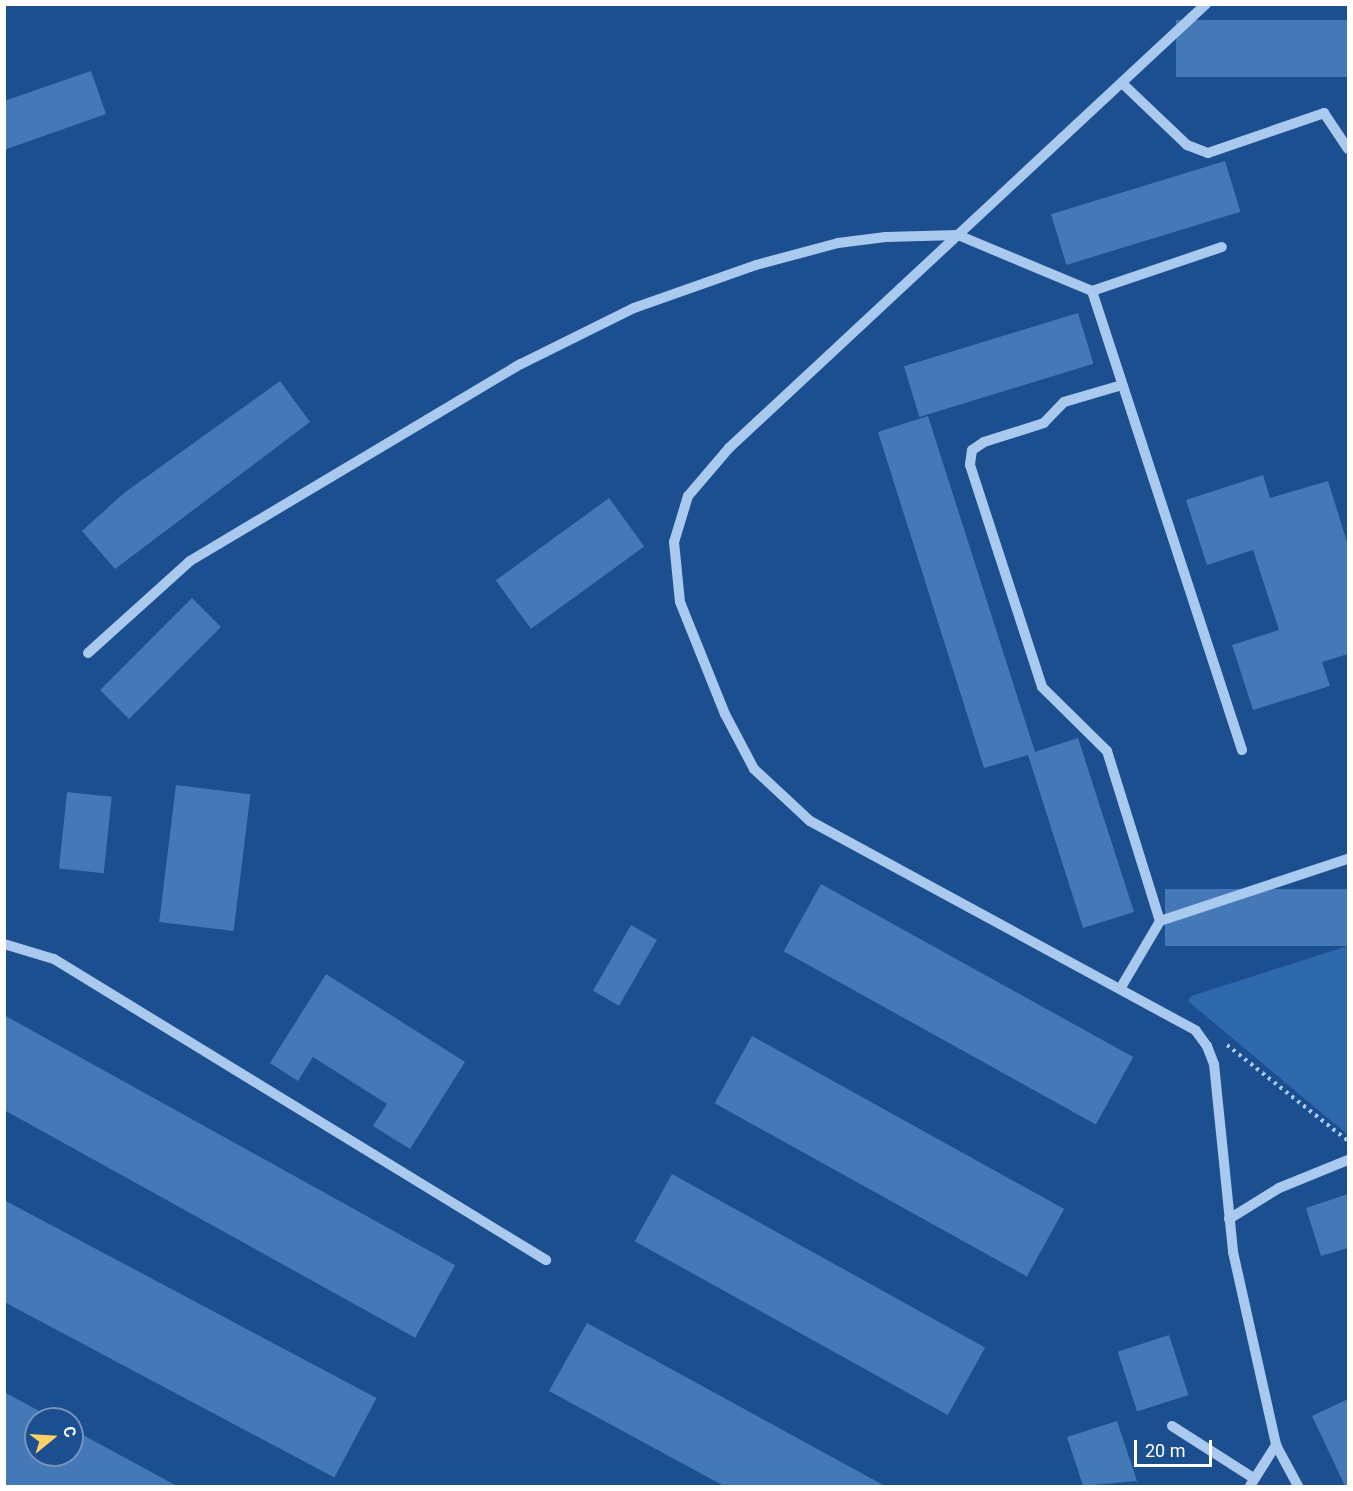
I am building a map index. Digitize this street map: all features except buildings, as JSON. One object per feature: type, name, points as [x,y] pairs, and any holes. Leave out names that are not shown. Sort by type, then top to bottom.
[{"type":"street","points":[[1206,4],[729,448],[688,496],[674,543],[680,602],[725,714],[754,769],[810,821],[1196,1031],[1214,1064],[1229,1219],[1276,1445],[1298,1486]]},
{"type":"street","points":[[1122,83],[1187,145],[1208,153],[1323,113],[1348,149]]},
{"type":"street","points":[[88,653],[200,555],[521,364],[634,308],[838,243],[958,235],[1092,291],[1222,247]]},
{"type":"street","points":[[1092,291],[1242,750]]},
{"type":"street","points":[[1122,385],[1064,402],[1044,423],[984,442],[972,450],[970,465],[1042,687],[1107,751],[1160,921]]},
{"type":"street","points":[[1120,988],[1160,921],[1348,859]]},
{"type":"street","points":[[4,944],[54,959],[546,1260]]},
{"type":"street","points":[[1229,1219],[1279,1188],[1348,1160]]},
{"type":"street","points":[[1172,1426],[1253,1483],[1276,1445]]},
{"type":"path","points":[[1196,1031],[1220,1039],[1348,1141]]},
{"type":"shaded area","points":[[1348,946],[1348,1135],[1188,1001],[1191,996]]}]
